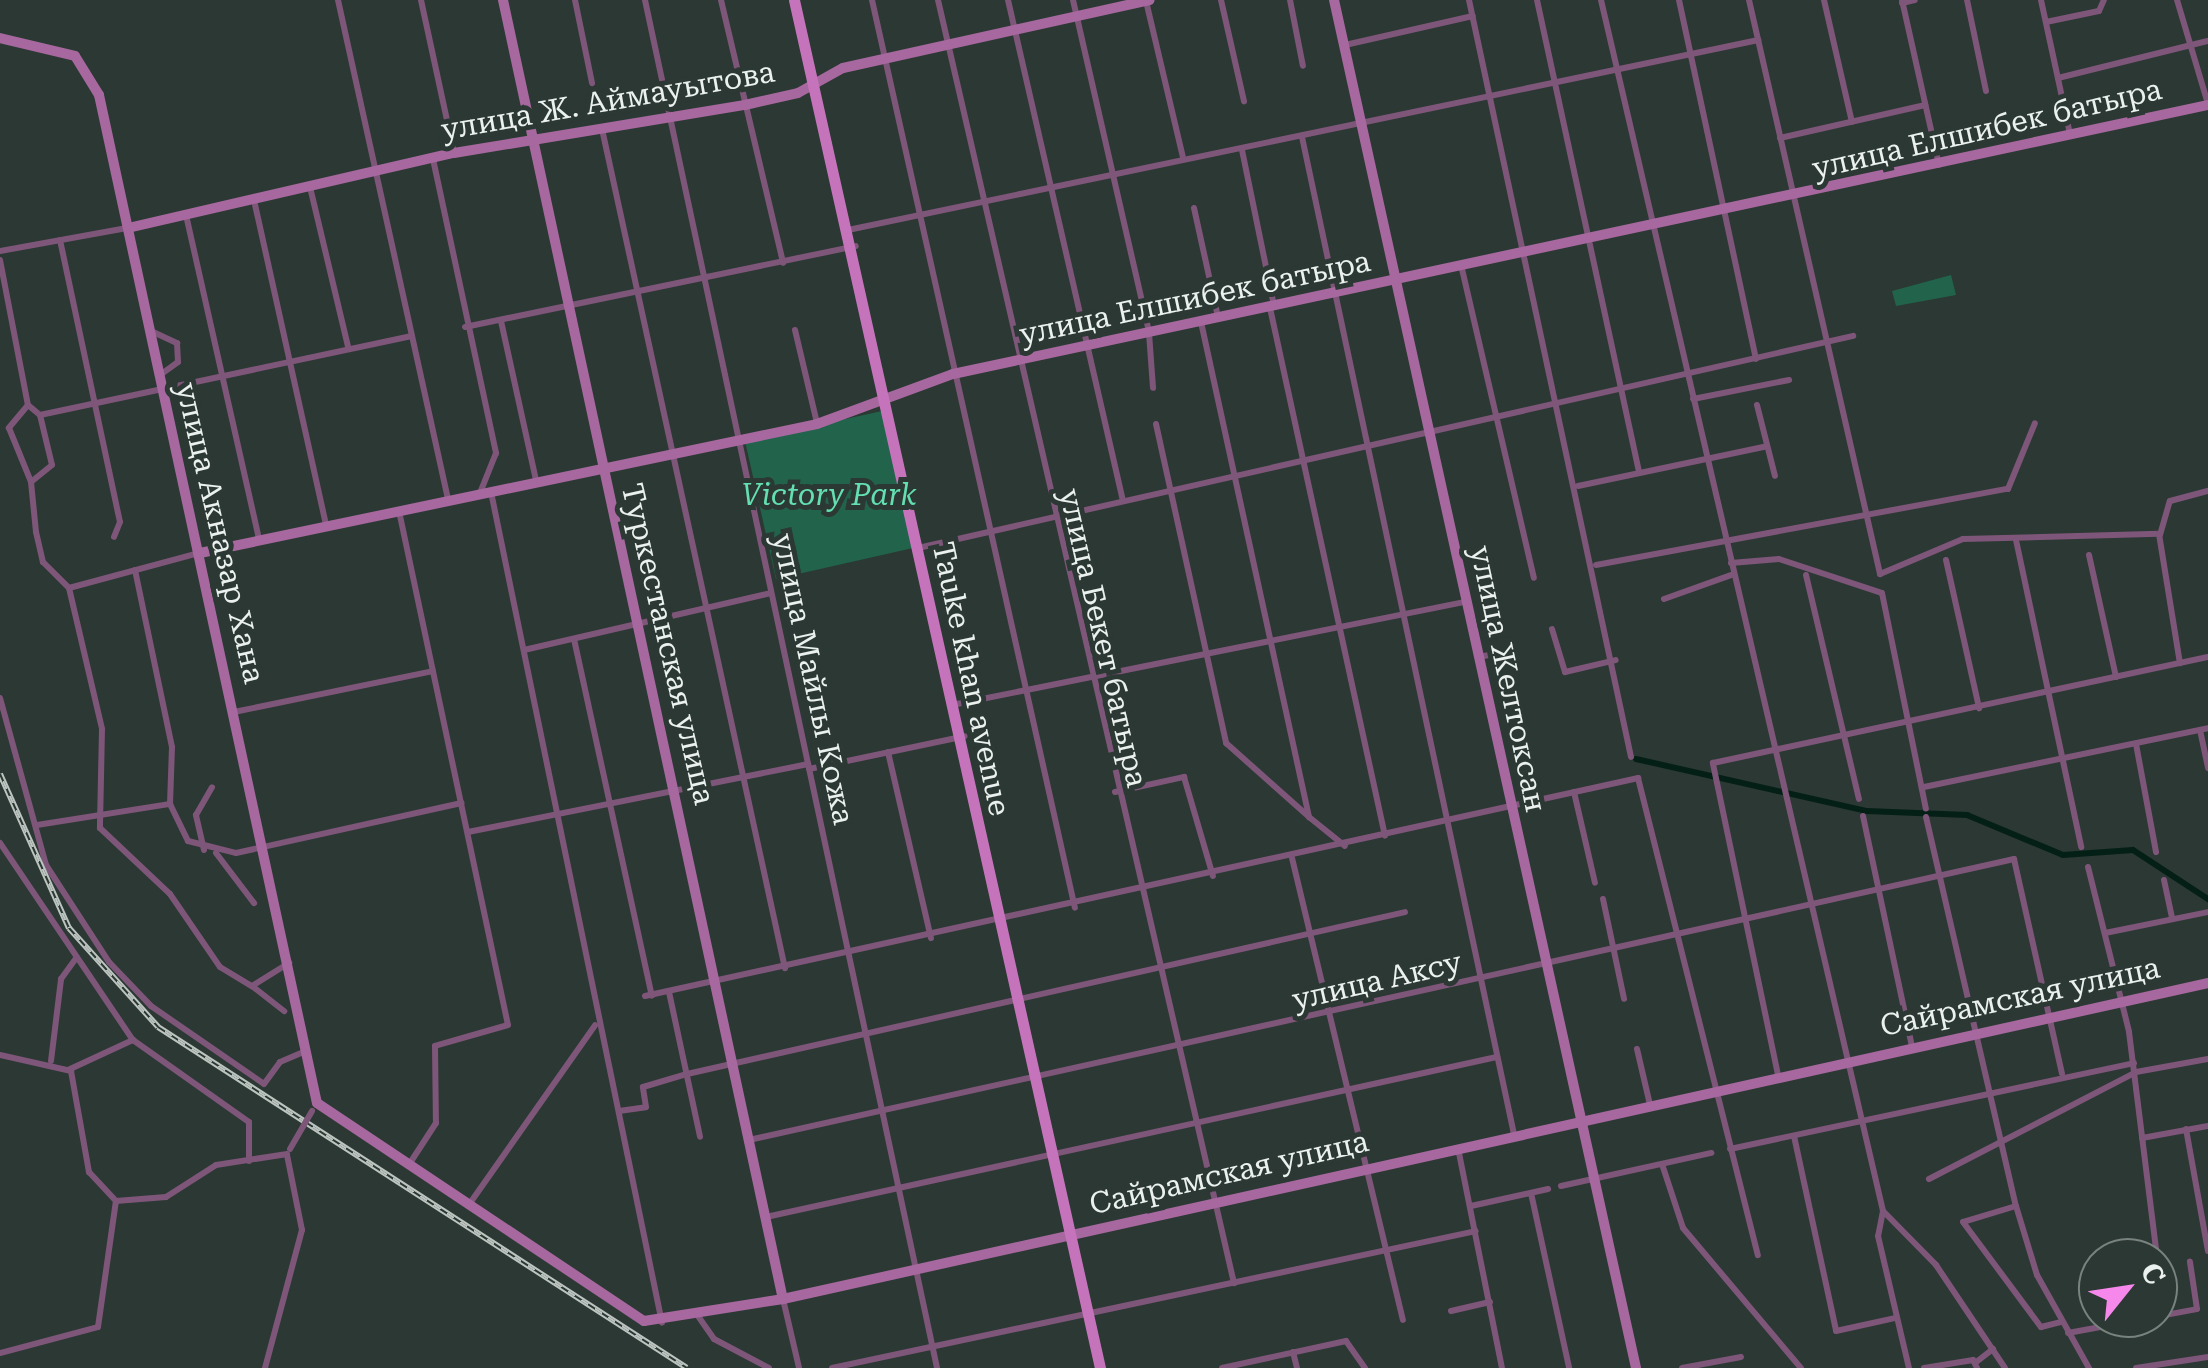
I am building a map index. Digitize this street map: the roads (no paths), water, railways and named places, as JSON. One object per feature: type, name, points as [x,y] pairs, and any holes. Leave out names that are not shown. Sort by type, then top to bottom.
[{"type":"main road","name":"Туркестанская улица","points":[[503,0],[783,1298]]},
{"type":"main road","name":"Tauke khan avenue","points":[[797,0],[1102,1368]]},
{"type":"main road","name":"улица Желтоксан","points":[[1334,0],[1636,1368]]},
{"type":"main road","name":"улица Ж. Аймауытова","points":[[128,228],[454,153],[746,106],[884,58],[1141,1]]},
{"type":"main road","name":"улица Акназар Хана","points":[[0,38],[64,50],[92,74],[309,1049],[314,1107]]},
{"type":"main road","name":"улица Елшибек батыра","points":[[200,554],[536,480],[817,424],[888,400],[905,385],[954,374],[1656,229],[2208,104]]},
{"type":"main road","name":"Сайрамская улица","points":[[662,1324],[1844,1060],[2208,983]]},
{"type":"main road","points":[[314,1107],[662,1324]]},
{"type":"street","points":[[338,0],[448,499]]},
{"type":"street","points":[[422,0],[454,153]]},
{"type":"street","points":[[575,0],[592,83]]},
{"type":"street","name":"улица Майлы Кожа","points":[[645,0],[937,1368]]},
{"type":"street","points":[[721,0],[783,263]]},
{"type":"street","points":[[872,0],[1075,908]]},
{"type":"street","name":"улица Бекет батыра","points":[[938,0],[1138,893],[1234,1283]]},
{"type":"street","points":[[1008,0],[1123,501]]},
{"type":"street","points":[[1072,0],[1149,333],[1153,388]]},
{"type":"street","points":[[1221,0],[1244,101]]},
{"type":"street","points":[[1290,0],[1303,66]]},
{"type":"street","points":[[1470,0],[1596,565],[1632,758]]},
{"type":"street","points":[[1537,0],[1639,470]]},
{"type":"street","points":[[1601,0],[1844,1060],[1883,1211],[1878,1236],[1909,1368]]},
{"type":"street","points":[[1679,0],[1756,359]]},
{"type":"street","points":[[1749,0],[1877,569],[1898,573],[1963,539],[2160,535]]},
{"type":"street","points":[[1824,0],[1852,122]]},
{"type":"street","points":[[1915,0],[1902,2],[1939,165]]},
{"type":"street","points":[[1967,0],[1986,91]]},
{"type":"street","points":[[2041,0],[2070,136]]},
{"type":"street","points":[[2046,22],[2099,11],[2104,0]]},
{"type":"street","points":[[2176,0],[2185,46],[2208,104]]},
{"type":"street","points":[[1141,1],[1183,158]]},
{"type":"street","points":[[1344,45],[1472,16]]},
{"type":"street","points":[[850,230],[1114,176],[1183,158],[1302,138],[1614,67],[1758,40]]},
{"type":"street","points":[[2058,78],[2208,41]]},
{"type":"street","points":[[1780,138],[1926,105]]},
{"type":"street","points":[[602,130],[785,968]]},
{"type":"street","points":[[1302,138],[1363,448],[1514,1134]]},
{"type":"street","points":[[1242,150],[1303,461],[1385,836]]},
{"type":"street","points":[[433,158],[465,327],[496,454],[486,492],[524,650],[596,1024],[662,1324]]},
{"type":"street","points":[[310,187],[348,347]]},
{"type":"street","points":[[253,198],[326,526]]},
{"type":"street","points":[[1194,208],[1218,319]]},
{"type":"street","points":[[186,214],[259,540]]},
{"type":"street","points":[[0,251],[128,228]]},
{"type":"street","points":[[60,240],[120,522],[114,537]]},
{"type":"street","points":[[465,327],[705,282],[854,247]]},
{"type":"street","points":[[0,260],[28,405],[40,414],[52,472],[31,482]]},
{"type":"street","points":[[1462,269],[1534,578]]},
{"type":"street","points":[[501,321],[536,480]]},
{"type":"street","points":[[1202,322],[1308,817]]},
{"type":"street","points":[[795,330],[817,424]]},
{"type":"street","points":[[149,331],[177,343],[178,362],[160,381]]},
{"type":"street","points":[[40,414],[160,381],[412,336]]},
{"type":"street","points":[[921,547],[1853,336]]},
{"type":"street","points":[[1693,399],[1789,380]]},
{"type":"street","points":[[28,405],[9,428],[31,482],[43,562],[69,588],[102,729],[100,828],[170,894],[203,950],[284,1012]]},
{"type":"street","points":[[1757,405],[1776,476]]},
{"type":"street","points":[[1596,565],[1725,537],[2008,489],[2035,423]]},
{"type":"street","points":[[1156,424],[1226,743],[1345,846]]},
{"type":"street","points":[[1578,486],[1639,470],[1768,446]]},
{"type":"street","points":[[2180,663],[2160,535],[2170,501],[2208,491]]},
{"type":"street","points":[[399,510],[508,1025],[435,1046],[436,1123],[408,1166]]},
{"type":"street","points":[[2016,540],[2082,847]]},
{"type":"street","points":[[69,588],[200,554]]},
{"type":"street","points":[[2089,555],[2116,677]]},
{"type":"street","points":[[1731,563],[1779,559],[1806,575],[1882,592],[1924,787],[1926,813],[2016,1206],[2061,1322],[2089,1368]]},
{"type":"street","points":[[1946,560],[1980,708]]},
{"type":"street","points":[[135,570],[172,747],[170,804],[204,851],[216,853],[262,846],[462,803]]},
{"type":"street","points":[[1664,598],[1734,574]]},
{"type":"street","points":[[1806,575],[1859,799]]},
{"type":"street","points":[[524,650],[771,594]]},
{"type":"street","points":[[955,705],[1464,602]]},
{"type":"street","points":[[1552,629],[1565,672],[1616,660]]},
{"type":"street","points":[[574,639],[612,803],[648,996],[1075,908],[1638,778],[1758,1255]]},
{"type":"street","points":[[1477,658],[1513,651]]},
{"type":"street","points":[[1778,1075],[1712,768],[1775,750],[2208,656]]},
{"type":"street","points":[[234,712],[434,671]]},
{"type":"street","points":[[0,698],[36,825],[70,909],[151,1006],[264,1084],[280,1062],[309,1049]]},
{"type":"street","points":[[1924,787],[2204,729],[2208,768]]},
{"type":"street","points":[[468,832],[962,737]]},
{"type":"street","points":[[2136,744],[2156,852]]},
{"type":"street","points":[[888,752],[931,938]]},
{"type":"street","points":[[1115,792],[1184,777],[1213,876]]},
{"type":"street","points":[[204,851],[196,815],[212,787]]},
{"type":"street","points":[[1574,792],[1595,883]]},
{"type":"street","points":[[36,825],[46,831],[98,811],[170,804]]},
{"type":"street","points":[[1863,816],[1912,1046]]},
{"type":"street","points":[[0,842],[75,960],[133,1040],[249,1122],[249,1160]]},
{"type":"street","points":[[216,853],[254,903]]},
{"type":"street","points":[[1292,858],[1329,1016],[1352,1089],[1404,1320]]},
{"type":"street","name":"улица Аксу","points":[[749,1140],[1178,1050],[2014,859],[2047,1018]]},
{"type":"street","points":[[2088,867],[2123,1002],[2135,1067],[2154,1238]]},
{"type":"street","points":[[2164,880],[2172,919]]},
{"type":"street","points":[[1603,898],[1624,1000]]},
{"type":"street","points":[[618,1112],[646,1107],[643,1087],[687,1074],[1159,972],[1405,912]]},
{"type":"street","points":[[2105,933],[2208,912]]},
{"type":"street","points":[[51,1061],[61,979],[75,960]]},
{"type":"street","points":[[252,986],[290,962]]},
{"type":"street","points":[[670,992],[700,1137]]},
{"type":"street","points":[[2047,1018],[2062,1074]]},
{"type":"street","points":[[468,1206],[596,1024]]},
{"type":"street","points":[[68,1070],[133,1040]]},
{"type":"street","points":[[1637,1049],[1650,1105]]},
{"type":"street","points":[[0,1055],[51,1061],[68,1070],[79,1084],[89,1172],[116,1201]]},
{"type":"street","points":[[766,1216],[1055,1158],[1497,1057]]},
{"type":"street","points":[[1730,1149],[2062,1074],[2208,1059]]},
{"type":"street","points":[[1929,1179],[2135,1067]]},
{"type":"street","points":[[265,1368],[302,1230],[288,1152],[314,1107]]},
{"type":"street","points":[[2142,1138],[2208,1126]]},
{"type":"street","points":[[2186,1129],[2208,1250]]},
{"type":"street","points":[[1794,1136],[1836,1330],[1895,1318]]},
{"type":"street","points":[[1458,1147],[1502,1368]]},
{"type":"street","points":[[116,1201],[166,1198],[216,1165],[288,1152]]},
{"type":"street","points":[[1561,1186],[1711,1153]]},
{"type":"street","points":[[1662,1164],[1683,1228],[1801,1368]]},
{"type":"street","points":[[1471,1206],[1548,1189]]},
{"type":"street","points":[[1531,1193],[1569,1368]]},
{"type":"street","points":[[0,1353],[98,1327],[116,1201]]},
{"type":"street","points":[[2016,1206],[1964,1222],[2041,1327],[2061,1322]]},
{"type":"street","points":[[1883,1211],[1902,1221],[2005,1368]]},
{"type":"street","points":[[832,1368],[934,1352],[1090,1314],[1476,1231]]},
{"type":"street","points":[[2068,1334],[2197,1309],[2190,1262]]},
{"type":"street","points":[[783,1298],[800,1368]]},
{"type":"street","points":[[1451,1310],[1490,1302]]},
{"type":"street","points":[[698,1316],[714,1339],[769,1368]]},
{"type":"street","points":[[1222,1368],[1293,1352],[1356,1344],[1365,1368]]},
{"type":"street","points":[[1924,1368],[1975,1364],[1993,1349]]},
{"type":"street","points":[[1293,1352],[1296,1368]]},
{"type":"street","points":[[1682,1368],[1741,1356]]},
{"type":"street","points":[[2136,1368],[2208,1357]]},
{"type":"waterway","points":[[1636,759],[1867,811],[1967,815],[2063,855],[2133,850],[2208,899]]},
{"type":"railway","points":[[0,774],[69,928],[158,1027],[687,1368]]},
{"type":"park label","name":"Victory Park","points":[[829,495]]}]
